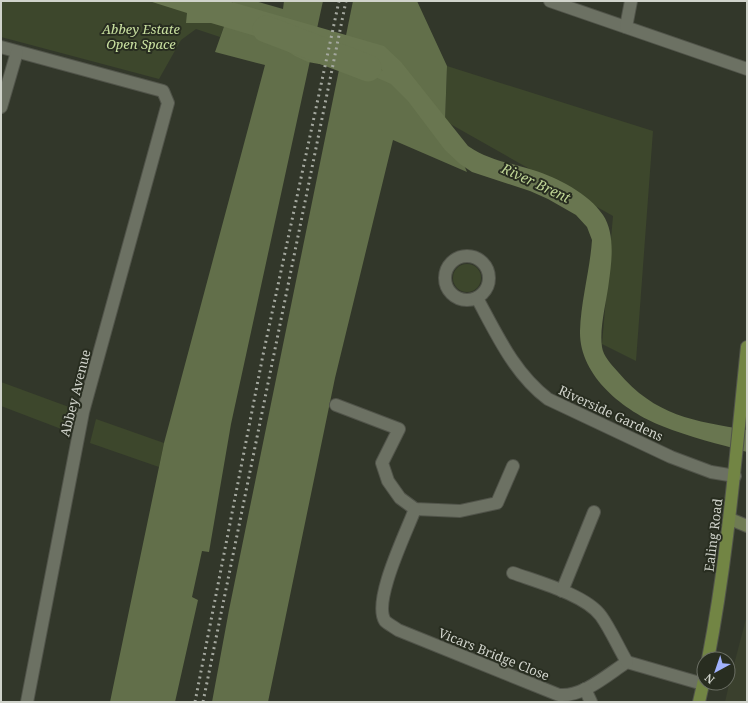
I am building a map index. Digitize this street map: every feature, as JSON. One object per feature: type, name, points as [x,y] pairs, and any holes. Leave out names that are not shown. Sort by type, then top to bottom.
[{"type":"main road","name":"Ealing Road","points":[[709,651],[730,519],[747,347]]},
{"type":"main road","points":[[730,519],[747,526]]},
{"type":"main road","points":[[699,702],[702,691]]},
{"type":"street","points":[[550,1],[747,69]]},
{"type":"street","points":[[626,27],[631,1]]},
{"type":"street","points":[[1,47],[17,52],[1,107]]},
{"type":"street","name":"Abbey Avenue","points":[[17,52],[163,90],[168,103],[83,412],[27,702]]},
{"type":"street","name":"Riverside Gardens","points":[[476,298],[511,362],[534,389],[548,399],[671,457],[711,472],[735,476]]},
{"type":"street","points":[[336,405],[399,429],[382,463],[388,481],[400,498],[415,509],[460,511],[497,503],[513,466]]},
{"type":"street","name":"Vicars Bridge Close","points":[[415,509],[388,577],[383,600],[382,612],[386,621],[398,630],[559,695],[566,696],[585,690],[627,662]]},
{"type":"street","points":[[562,591],[594,512]]},
{"type":"street","points":[[513,573],[562,591],[594,608],[601,616],[627,662],[696,680]]},
{"type":"street","points":[[585,690],[592,702]]},
{"type":"shaded area","points":[[233,1],[255,1],[283,9],[284,1],[323,1],[231,424],[209,552],[202,551],[192,597],[198,600],[175,702],[110,702],[164,443],[265,65],[215,52]]},
{"type":"shaded area","points":[[353,1],[417,1],[447,66],[445,121],[467,172],[393,140],[335,378],[268,702],[212,702],[229,610]]},
{"type":"shaded area","points":[[747,615],[747,702],[725,702],[728,691],[736,691],[736,657]]},
{"type":"green space","name":"Abbey Estate Open Space","points":[[1,1],[175,1],[230,11],[220,37],[196,29],[181,40],[159,79],[1,37]]},
{"type":"green space","points":[[447,66],[653,131],[636,361],[602,344],[613,216],[445,121]]},
{"type":"green space","points":[[467,264],[477,268],[481,278],[477,288],[467,292],[457,288],[453,278],[457,268]]},
{"type":"green space","points":[[1,382],[69,407],[64,430],[1,406]]},
{"type":"green space","points":[[96,419],[164,443],[159,467],[90,443]]},
{"type":"water","points":[[149,1],[228,1],[384,46],[401,62],[468,146],[499,161],[533,170],[552,177],[581,193],[597,207],[603,215],[607,222],[611,238],[611,264],[601,339],[606,357],[632,387],[661,407],[676,414],[693,419],[747,430],[747,452],[683,434],[662,426],[633,411],[619,401],[606,390],[595,377],[587,363],[582,347],[580,331],[592,240],[587,227],[576,215],[548,199],[530,191],[472,172],[460,164],[445,150],[408,101],[391,84],[364,72],[308,62],[295,56],[272,41],[211,23],[186,23],[187,13]],"holes":[[[296,41],[366,57],[376,63],[383,71],[363,62],[324,55],[296,46],[290,42]]]},
{"type":"waterway","name":"River Brent","points":[[266,29],[368,68]]},
{"type":"railway","points":[[195,702],[263,355],[339,1]]},
{"type":"railway","points":[[203,702],[346,1]]}]
